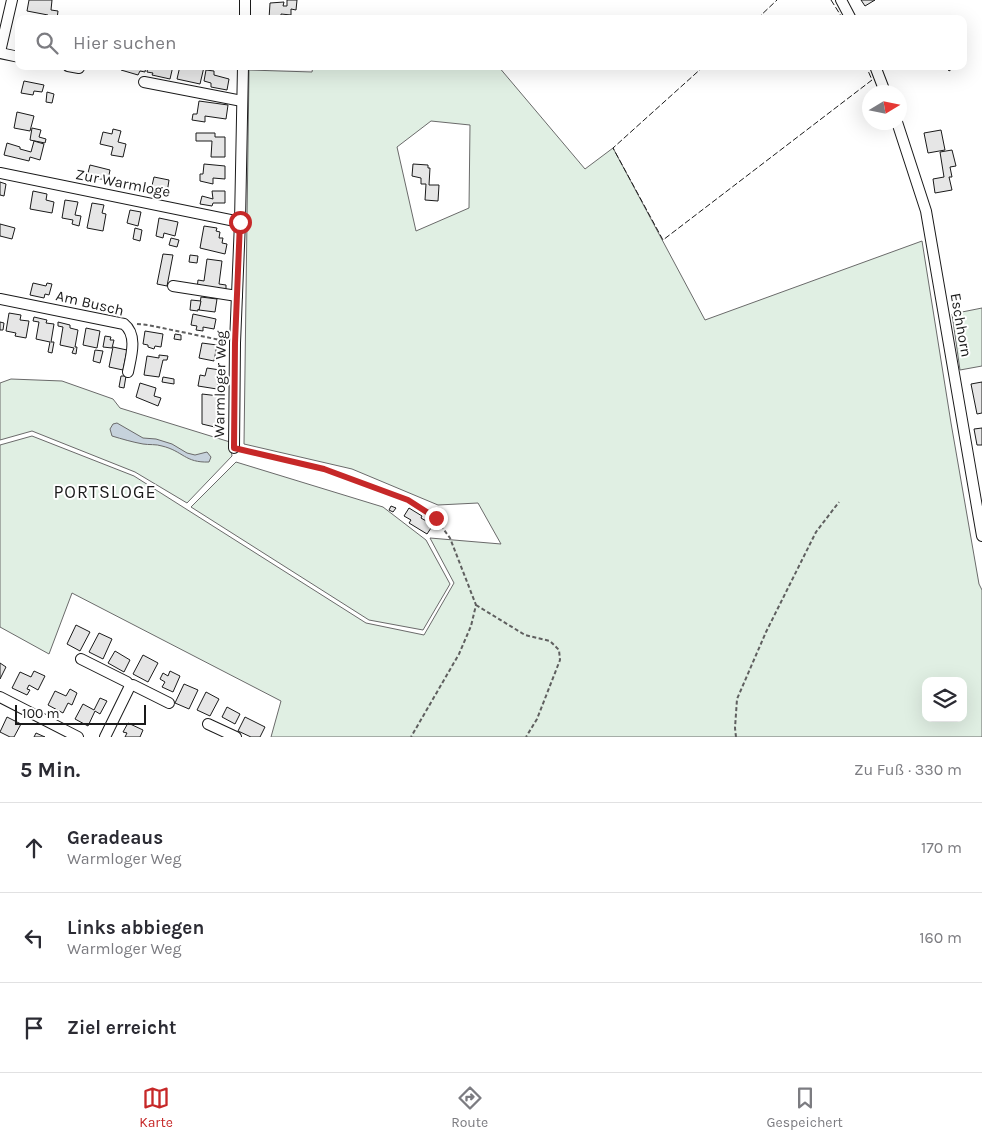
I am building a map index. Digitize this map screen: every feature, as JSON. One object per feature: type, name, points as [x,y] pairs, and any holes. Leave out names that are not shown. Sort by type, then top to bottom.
[{"type":"street","points":[[12,0],[0,53],[15,56]]},
{"type":"street","points":[[245,0],[245,15]]},
{"type":"street","points":[[841,0],[849,15]]},
{"type":"street","name":"Warmloger Weg","points":[[234,448],[243,70]]},
{"type":"street","points":[[877,70],[882,85]]},
{"type":"street","points":[[144,82],[242,101]]},
{"type":"street","name":"Eschhorn","points":[[899,130],[926,211],[982,536]]},
{"type":"street","name":"Zur Warmloge","points":[[0,173],[240,222]]},
{"type":"street","points":[[173,286],[237,296]]},
{"type":"street","name":"Am Busch","points":[[0,299],[124,324],[129,329],[133,345],[128,372]]},
{"type":"street","points":[[82,659],[127,682],[130,686],[133,685],[169,703]]},
{"type":"street","points":[[105,737],[130,686]]},
{"type":"street","points":[[0,697],[78,737]]},
{"type":"street","points":[[208,724],[236,737]]},
{"type":"path","points":[[129,329],[139,323],[235,343]]},
{"type":"path","name":"Warmloger Weg","points":[[234,448],[324,469],[408,500],[436,518],[450,538],[476,605]]},
{"type":"path","points":[[736,737],[737,699],[766,632],[816,532],[839,502]]},
{"type":"path","points":[[410,737],[459,654],[471,626],[476,605],[525,635],[550,641],[559,650],[560,660],[537,720],[526,737]]},
{"type":"green space","points":[[249,70],[312,72],[312,70],[501,70],[585,169],[613,148],[705,320],[922,241],[951,423],[979,584],[982,590],[982,737],[271,737],[281,701],[72,593],[49,654],[0,627],[0,445],[32,436],[134,476],[366,623],[424,635],[454,583],[430,538],[501,544],[478,503],[438,505],[352,469],[244,444]],"holes":[[[431,121],[470,125],[469,208],[416,231],[397,147]]]},
{"type":"green space","points":[[982,308],[982,366],[960,370],[952,314]]},
{"type":"green space","points":[[11,379],[62,381],[113,399],[120,408],[230,442],[232,456],[187,503],[135,472],[32,431],[0,440],[0,383]]},
{"type":"green space","points":[[236,462],[383,507],[426,540],[450,584],[423,630],[369,620],[191,507]]},
{"type":"shaded area","points":[[117,423],[143,438],[156,439],[172,444],[187,453],[195,455],[207,452],[211,457],[209,462],[194,461],[169,448],[112,436],[110,429],[113,424]]},
{"type":"building","points":[[29,0],[52,0],[51,10],[58,11],[58,15],[48,15],[27,11]]},
{"type":"building","points":[[287,0],[297,0],[296,10],[291,9],[291,15],[269,15],[270,3],[284,2],[283,6],[287,6]]},
{"type":"building","points":[[861,0],[875,0],[865,6]]},
{"type":"building","points":[[121,70],[145,70],[145,72],[140,71],[138,75]]},
{"type":"building","points":[[147,70],[172,70],[170,79],[147,72]]},
{"type":"building","points":[[179,70],[203,70],[200,84],[177,79]]},
{"type":"building","points":[[206,70],[214,71],[214,75],[229,79],[227,90],[211,87],[211,83],[204,81]]},
{"type":"building","points":[[24,81],[44,85],[42,92],[34,91],[33,95],[21,93]]},
{"type":"building","points":[[47,92],[54,94],[52,103],[46,102]]},
{"type":"building","points":[[199,101],[228,105],[226,119],[205,116],[205,122],[192,120],[193,114],[197,114]]},
{"type":"building","points":[[17,112],[34,116],[30,131],[14,128]]},
{"type":"building","points":[[32,128],[41,130],[39,137],[46,139],[45,143],[30,140]]},
{"type":"building","points":[[113,129],[121,131],[118,142],[126,144],[123,157],[111,155],[113,147],[100,144],[103,132],[112,134]]},
{"type":"building","points":[[941,130],[945,150],[928,153],[924,133]]},
{"type":"building","points":[[196,133],[215,133],[215,137],[225,137],[225,157],[211,157],[212,141],[196,141]]},
{"type":"building","points":[[34,141],[44,144],[40,160],[30,157],[29,161],[4,155],[7,143],[31,152]]},
{"type":"building","points":[[952,150],[956,166],[950,167],[952,177],[949,177],[952,190],[935,193],[933,179],[944,177],[940,152]]},
{"type":"building","points":[[204,164],[225,166],[225,179],[213,178],[213,184],[200,181],[200,174],[203,174]]},
{"type":"building","points":[[413,164],[428,165],[428,168],[430,168],[429,185],[439,185],[438,201],[425,200],[426,184],[421,184],[421,178],[412,176]]},
{"type":"building","points":[[90,165],[110,170],[108,180],[87,177]]},
{"type":"building","points":[[154,177],[169,180],[167,193],[151,190]]},
{"type":"building","points":[[0,182],[6,184],[4,196],[0,195]]},
{"type":"building","points":[[33,191],[47,194],[46,200],[54,202],[52,213],[30,209]]},
{"type":"building","points":[[212,191],[225,191],[225,203],[213,203],[212,206],[200,204],[202,196],[213,199]]},
{"type":"building","points":[[65,200],[78,202],[75,215],[81,216],[79,226],[72,224],[73,220],[62,218]]},
{"type":"building","points":[[92,203],[104,205],[102,213],[106,214],[103,231],[87,228]]},
{"type":"building","points":[[130,210],[141,212],[138,226],[127,223]]},
{"type":"building","points":[[159,218],[178,222],[175,236],[164,233],[163,238],[156,236]]},
{"type":"building","points":[[0,224],[15,228],[12,239],[0,236]]},
{"type":"building","points":[[204,226],[217,228],[216,231],[220,232],[219,238],[223,238],[222,243],[227,244],[225,254],[200,248]]},
{"type":"building","points":[[135,228],[142,230],[140,241],[133,239]]},
{"type":"building","points":[[171,238],[179,240],[177,247],[169,245]]},
{"type":"building","points":[[163,254],[173,255],[167,286],[157,284]]},
{"type":"building","points":[[190,255],[198,256],[197,263],[189,262]]},
{"type":"building","points":[[207,259],[222,261],[219,284],[226,285],[226,293],[197,289],[198,280],[204,281]]},
{"type":"building","points":[[33,283],[46,286],[47,283],[52,284],[49,295],[45,294],[44,298],[30,295]]},
{"type":"building","points":[[201,297],[217,299],[215,312],[199,310]]},
{"type":"building","points":[[191,300],[201,301],[198,311],[190,310]]},
{"type":"building","points":[[9,313],[21,315],[20,320],[29,321],[26,338],[15,336],[16,333],[6,331]]},
{"type":"building","points":[[193,314],[216,319],[214,329],[203,327],[203,331],[196,330],[197,326],[191,325]]},
{"type":"building","points":[[34,317],[47,320],[46,323],[54,324],[51,342],[54,342],[52,353],[48,352],[50,342],[36,339],[39,322],[33,321]]},
{"type":"building","points":[[0,322],[4,323],[3,330],[0,330]]},
{"type":"building","points":[[58,322],[70,325],[70,328],[78,330],[75,347],[77,347],[76,354],[72,353],[74,348],[60,345],[63,327],[58,326]]},
{"type":"building","points":[[86,328],[100,331],[97,348],[83,345]]},
{"type":"building","points":[[145,331],[163,334],[161,347],[155,346],[154,349],[143,344]]},
{"type":"building","points":[[175,334],[181,335],[181,340],[174,339]]},
{"type":"building","points":[[105,336],[111,337],[110,340],[114,340],[112,348],[103,347]]},
{"type":"building","points":[[202,343],[217,345],[214,361],[199,358]]},
{"type":"building","points":[[113,347],[127,350],[123,370],[109,367]]},
{"type":"building","points":[[95,350],[103,351],[100,363],[93,361]]},
{"type":"building","points":[[159,355],[168,356],[167,360],[163,360],[159,377],[144,375],[147,356],[159,358]]},
{"type":"building","points":[[207,368],[220,370],[217,389],[198,386],[200,375],[205,376]]},
{"type":"building","points":[[121,376],[126,376],[124,388],[119,387]]},
{"type":"building","points":[[163,377],[174,379],[174,384],[162,382]]},
{"type":"building","points":[[982,382],[982,413],[977,414],[971,384]]},
{"type":"building","points":[[140,383],[156,388],[154,396],[161,398],[158,406],[136,397]]},
{"type":"building","points":[[202,394],[219,396],[219,428],[202,424]]},
{"type":"building","points":[[982,428],[982,445],[977,445],[974,429]]},
{"type":"building","points":[[391,506],[396,508],[393,512],[389,510]]},
{"type":"building","points":[[409,508],[433,525],[427,534],[409,523],[411,520],[404,516]]},
{"type":"building","points":[[76,625],[90,632],[80,651],[67,644]]},
{"type":"building","points":[[99,633],[112,639],[103,659],[89,652]]},
{"type":"building","points":[[115,651],[130,660],[124,672],[108,663]]},
{"type":"building","points":[[143,655],[158,663],[148,682],[133,674]]},
{"type":"building","points":[[0,663],[6,667],[0,679]]},
{"type":"building","points":[[34,671],[45,676],[38,690],[29,685],[27,689],[30,690],[27,695],[12,688],[20,672],[31,677]]},
{"type":"building","points":[[170,671],[180,676],[173,692],[162,687],[165,682],[160,679],[163,673],[168,676]]},
{"type":"building","points":[[184,684],[198,690],[189,709],[175,703]]},
{"type":"building","points":[[70,689],[77,693],[72,705],[68,703],[63,713],[48,705],[55,691],[66,696]]},
{"type":"building","points":[[206,692],[219,699],[210,716],[197,710]]},
{"type":"building","points":[[100,698],[107,701],[100,714],[95,711],[88,726],[75,719],[83,704],[94,710]]},
{"type":"building","points":[[227,707],[240,714],[235,724],[222,717]]},
{"type":"building","points":[[7,717],[21,724],[14,737],[0,732]]},
{"type":"building","points":[[245,717],[265,727],[260,737],[251,737],[238,731]]},
{"type":"building","points":[[128,723],[143,730],[140,737],[125,737],[127,733],[123,732]]},
{"type":"building","points":[[36,733],[45,737],[34,737]]},
{"type":"fence","points":[[761,15],[777,0]]},
{"type":"fence","points":[[831,0],[840,15]]},
{"type":"fence","points":[[700,70],[613,148],[663,240],[872,80],[868,70]]},
{"type":"district","name":"PORTSLOGE","points":[[105,492]]},
{"type":"route","points":[[240,222],[235,343],[234,448],[324,469],[408,500],[436,518]]}]
